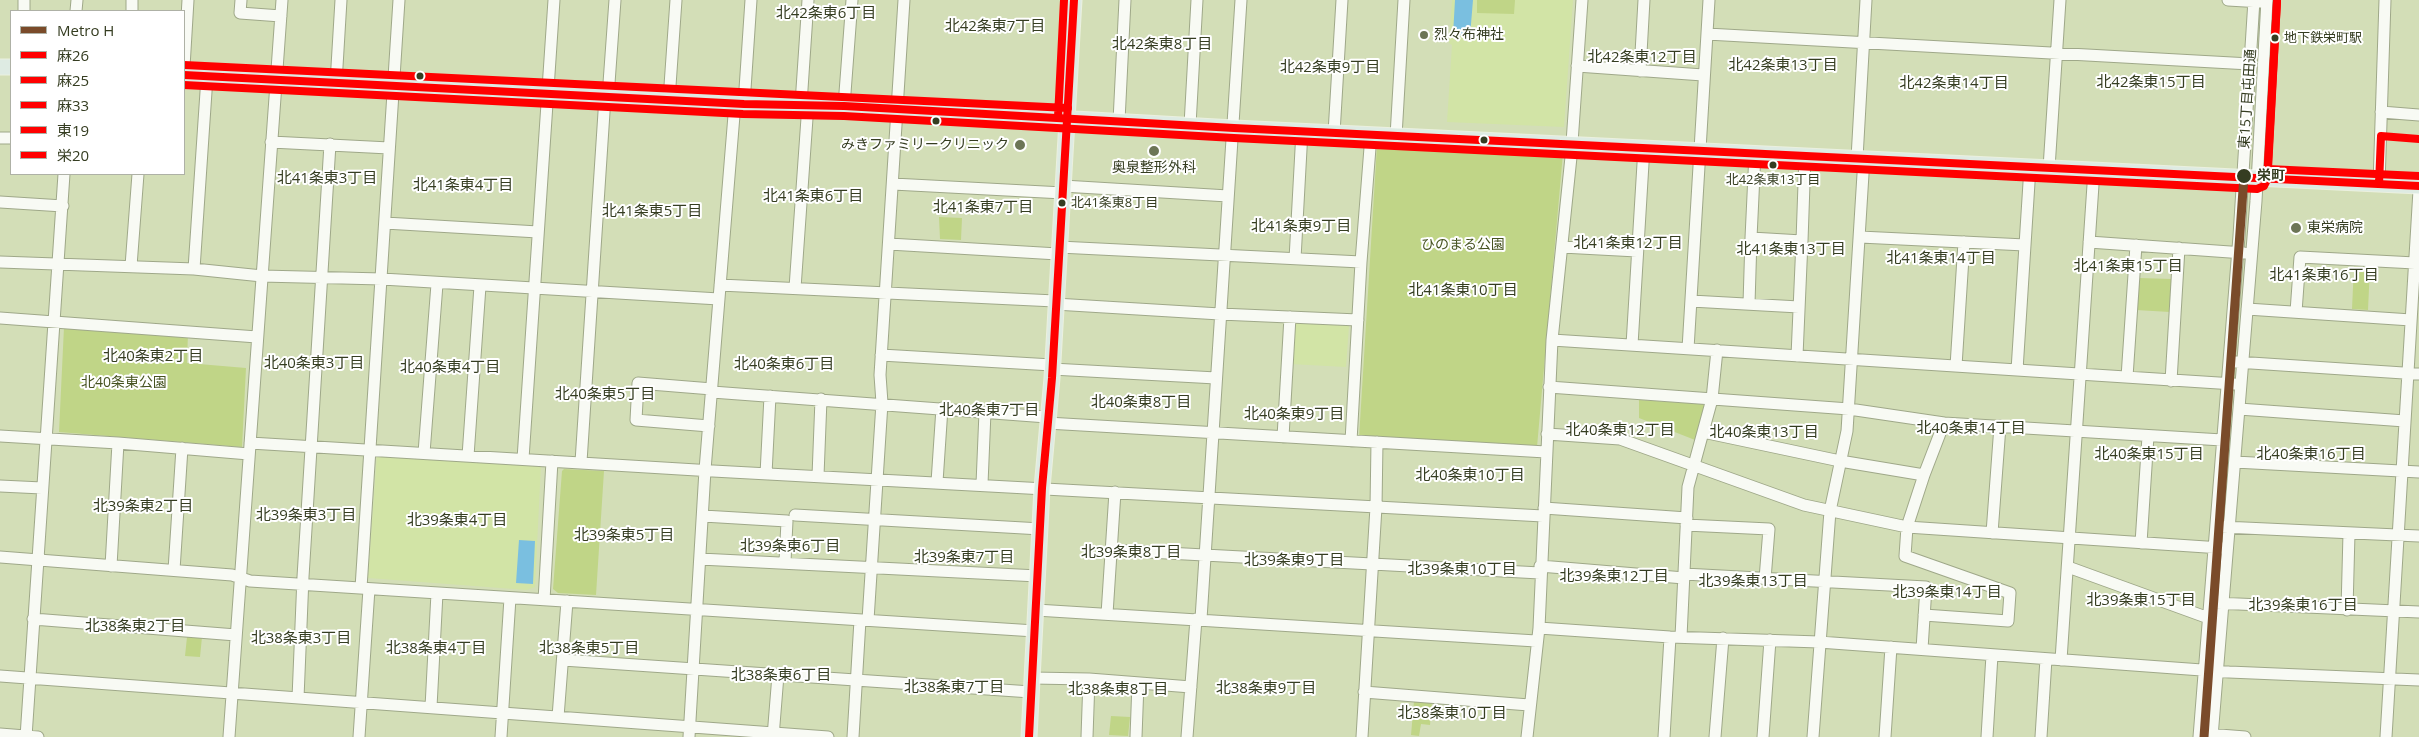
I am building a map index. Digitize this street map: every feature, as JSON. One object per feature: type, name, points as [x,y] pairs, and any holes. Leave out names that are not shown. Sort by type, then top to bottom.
[{"type":"main road","points":[[1029,737],[1042,488],[1052,367],[1074,0]]},
{"type":"main road","points":[[185,76],[669,100],[897,108],[1234,128],[2419,186]]},
{"type":"street","points":[[185,50],[188,0]]},
{"type":"street","points":[[242,0],[240,13],[281,16]]},
{"type":"street","points":[[229,737],[282,0]]},
{"type":"street","points":[[336,83],[341,0]]},
{"type":"street","points":[[359,737],[370,450],[399,0]]},
{"type":"street","points":[[523,459],[554,0]]},
{"type":"street","points":[[581,462],[606,97],[615,0]]},
{"type":"street","points":[[669,100],[676,0]]},
{"type":"street","points":[[689,732],[720,286],[751,0]]},
{"type":"street","points":[[795,288],[808,0]]},
{"type":"street","points":[[844,106],[852,0]]},
{"type":"street","points":[[853,737],[856,680],[872,567],[882,403],[881,355],[904,0]]},
{"type":"street","points":[[1119,121],[1126,0]]},
{"type":"street","points":[[1190,125],[1197,0]]},
{"type":"street","points":[[1187,737],[1204,556],[1234,128],[1241,0]]},
{"type":"street","points":[[1334,133],[1342,0]]},
{"type":"street","points":[[1396,136],[1404,0]]},
{"type":"street","points":[[1527,737],[1536,641],[1539,628],[1540,570],[1552,340],[1572,144],[1582,0]]},
{"type":"street","points":[[1640,70],[1644,0]]},
{"type":"street","points":[[1688,349],[1703,74],[1709,0]]},
{"type":"street","points":[[1813,737],[1830,511],[1847,431],[1853,359],[1860,237],[1866,0]]},
{"type":"street","points":[[2049,168],[2060,0]]},
{"type":"street","points":[[2228,0],[2267,1]]},
{"type":"street","points":[[2379,184],[2385,0]]},
{"type":"street","name":"東15丁目屯田通","points":[[2213,736],[2251,254],[2250,64],[2254,1]]},
{"type":"street","name":"東15丁目屯田通","points":[[2199,734],[2238,253],[2250,179],[2267,1]]},
{"type":"street","points":[[1706,34],[2250,64]]},
{"type":"street","points":[[1577,66],[1703,74]]},
{"type":"street","points":[[194,270],[207,77]]},
{"type":"street","points":[[2381,112],[2419,115]]},
{"type":"street","points":[[1295,259],[1302,131]]},
{"type":"street","points":[[1351,441],[1361,262],[1371,134]]},
{"type":"street","points":[[271,142],[389,148]]},
{"type":"street","points":[[298,698],[303,585],[330,144]]},
{"type":"street","points":[[1632,345],[1644,147]]},
{"type":"street","points":[[1749,304],[1755,153]]},
{"type":"street","points":[[1797,356],[1806,155]]},
{"type":"street","points":[[2017,370],[2030,167]]},
{"type":"street","points":[[2061,660],[2094,170]]},
{"type":"street","points":[[26,737],[64,175]]},
{"type":"street","points":[[132,266],[138,175]]},
{"type":"street","points":[[893,184],[1228,196]]},
{"type":"street","points":[[2386,737],[2405,421],[2413,374],[2411,320],[2419,190]]},
{"type":"street","points":[[0,202],[63,206]]},
{"type":"street","points":[[385,223],[538,232]]},
{"type":"street","points":[[1860,237],[2025,245]]},
{"type":"street","points":[[1751,238],[1802,241]]},
{"type":"street","points":[[1956,366],[1964,242]]},
{"type":"street","points":[[2089,242],[2251,254]]},
{"type":"street","points":[[889,244],[1361,262]]},
{"type":"street","points":[[2127,377],[2136,245]]},
{"type":"street","points":[[1562,247],[1637,251]]},
{"type":"street","points":[[2171,381],[2179,248]]},
{"type":"street","points":[[2296,312],[2300,257],[2414,263]]},
{"type":"street","points":[[0,262],[59,266],[132,266],[262,276],[323,277],[719,299]]},
{"type":"street","points":[[424,453],[437,284]]},
{"type":"street","points":[[468,456],[480,286]]},
{"type":"street","points":[[720,286],[795,288],[1055,302],[1220,314],[1358,320]]},
{"type":"street","points":[[1691,301],[1799,307]]},
{"type":"street","points":[[2247,308],[2411,320]]},
{"type":"street","points":[[1283,437],[1290,317]]},
{"type":"street","points":[[0,318],[258,337]]},
{"type":"street","points":[[1552,340],[2241,385]]},
{"type":"street","points":[[1664,737],[1684,576],[1688,487],[1712,399],[1717,350]]},
{"type":"street","points":[[881,355],[1216,378]]},
{"type":"street","points":[[2229,362],[2413,374]]},
{"type":"street","points":[[709,426],[636,420],[638,384],[770,396],[942,408],[1047,420],[1213,433],[1546,452]]},
{"type":"street","points":[[1549,386],[1849,409],[1944,423],[2222,440]]},
{"type":"street","points":[[766,474],[770,396]]},
{"type":"street","points":[[818,476],[821,399]]},
{"type":"street","points":[[937,482],[942,408]]},
{"type":"street","points":[[2239,409],[2405,421]]},
{"type":"street","points":[[982,484],[985,412]]},
{"type":"street","points":[[1924,615],[2008,621],[2010,593],[1905,556],[1908,527],[1924,475],[1944,423]]},
{"type":"street","points":[[1992,533],[2000,426]]},
{"type":"street","points":[[1703,432],[1840,461],[1924,475]]},
{"type":"street","points":[[1547,434],[1620,439],[1804,505],[1908,527],[2228,549]]},
{"type":"street","points":[[0,436],[182,448],[250,449],[313,446],[766,474],[982,484],[1376,507],[1543,512],[1687,521],[1769,529],[1765,579]]},
{"type":"street","points":[[2141,543],[2148,436]]},
{"type":"street","points":[[1362,737],[1376,507],[1377,442]]},
{"type":"street","points":[[111,566],[118,443]]},
{"type":"street","points":[[174,570],[182,448]]},
{"type":"street","points":[[544,600],[552,461]]},
{"type":"street","points":[[2235,462],[2419,472]]},
{"type":"street","points":[[0,486],[42,488]]},
{"type":"street","points":[[1107,614],[1115,492]]},
{"type":"street","points":[[795,515],[1041,530]]},
{"type":"street","points":[[703,516],[787,521],[785,562]]},
{"type":"street","points":[[2215,527],[2419,536]]},
{"type":"street","points":[[2347,610],[2348,533]]},
{"type":"street","points":[[1111,550],[1371,565],[1824,580],[1926,587],[1922,649]]},
{"type":"street","points":[[0,558],[232,575],[250,581],[303,585],[1035,631]]},
{"type":"street","points":[[700,559],[1038,576]]},
{"type":"street","points":[[2068,567],[2208,619],[2222,620]]},
{"type":"street","points":[[431,708],[436,593]]},
{"type":"street","points":[[501,737],[510,598]]},
{"type":"street","points":[[558,717],[567,601]]},
{"type":"street","points":[[2209,603],[2419,612]]},
{"type":"street","points":[[1036,610],[1368,629],[1536,641]]},
{"type":"street","points":[[33,619],[236,635]]},
{"type":"street","points":[[1539,628],[1675,637],[1819,642],[2218,671],[2419,680]]},
{"type":"street","points":[[1715,737],[1723,638]]},
{"type":"street","points":[[1763,737],[1770,640]]},
{"type":"street","points":[[1885,737],[1892,647]]},
{"type":"street","points":[[1987,737],[1992,655]]},
{"type":"street","points":[[2041,737],[2046,659]]},
{"type":"street","points":[[563,660],[856,680],[1032,685],[1089,679],[1191,687]]},
{"type":"street","points":[[773,735],[778,675]]},
{"type":"street","points":[[0,676],[502,712],[689,732],[828,737]]},
{"type":"street","points":[[1087,737],[1089,679]]},
{"type":"street","points":[[1136,737],[1138,683]]},
{"type":"street","points":[[1364,692],[1529,705]]},
{"type":"street","points":[[0,734],[38,737]]},
{"type":"street","points":[[2199,734],[2245,737]]},
{"type":"shaded area","points":[[1452,0],[1573,0],[1564,127],[1447,122],[1452,45],[1449,43]]},
{"type":"shaded area","points":[[1294,323],[1349,326],[1346,367],[1290,364]]},
{"type":"shaded area","points":[[377,454],[541,464],[535,587],[527,590],[368,578]]},
{"type":"green space","points":[[1477,0],[1515,0],[1514,14],[1477,13]]},
{"type":"green space","name":"ひのまる公園","points":[[1377,146],[1563,153],[1537,447],[1359,438]]},
{"type":"green space","points":[[939,217],[962,218],[961,240],[940,239]]},
{"type":"green space","points":[[2354,265],[2370,266],[2368,310],[2352,309]]},
{"type":"green space","points":[[2139,278],[2172,279],[2170,312],[2136,310]]},
{"type":"green space","name":"北40条東公園","points":[[64,327],[188,333],[187,363],[246,368],[242,447],[59,432]]},
{"type":"green space","points":[[1639,400],[1703,404],[1705,407],[1695,440],[1639,418]]},
{"type":"green space","points":[[564,469],[604,471],[596,595],[558,593],[553,589],[562,471]]},
{"type":"green space","points":[[187,637],[202,637],[200,657],[185,656]]},
{"type":"green space","points":[[1414,701],[1432,702],[1430,725],[1421,724],[1419,736],[1411,735]]},
{"type":"green space","points":[[1111,716],[1130,717],[1128,736],[1109,735]]},
{"type":"water","points":[[1455,0],[1473,0],[1470,36],[1453,35]]},
{"type":"water","points":[[519,540],[535,541],[533,584],[516,583]]},
{"type":"metro line","name":"H","points":[[2204,737],[2244,176]]},
{"type":"transit line","name":"麻33","points":[[1058,117],[1064,0]]},
{"type":"transit line","name":"東19","points":[[1029,737],[1042,488],[1052,378],[1074,0]]},
{"type":"transit line","name":"麻25","points":[[185,85],[743,114],[844,116],[1234,138],[2257,189],[2264,186],[2267,180],[2277,1]]},
{"type":"transit line","name":"栄20","points":[[2277,1],[2268,169],[2419,176]]},
{"type":"transit line","name":"麻33","points":[[185,65],[1068,108]]},
{"type":"transit line","name":"麻26","points":[[185,75],[744,104],[844,106],[1234,128],[2419,186]]},
{"type":"transit line","name":"麻26","points":[[2381,136],[2419,139]]},
{"type":"transit line","name":"麻26","points":[[2379,184],[2381,136]]},
{"type":"place","name":"烈々布神社","points":[[1424,35]]},
{"type":"place","name":"地下鉄栄町駅","points":[[2275,38]]},
{"type":"place","name":"みきファミリークリニック","points":[[1020,145]]},
{"type":"place","name":"奥泉整形外科","points":[[1154,151]]},
{"type":"place","name":"北42条東13丁目","points":[[1773,165]]},
{"type":"place","name":"栄町","points":[[2244,176]]},
{"type":"place","name":"北41条東8丁目","points":[[1062,203]]},
{"type":"place","name":"東栄病院","points":[[2296,228]]},
{"type":"district","name":"北42条東6丁目","points":[[826,14]]},
{"type":"district","name":"北42条東7丁目","points":[[995,27]]},
{"type":"district","name":"北42条東8丁目","points":[[1162,45]]},
{"type":"district","name":"北42条東12丁目","points":[[1642,58]]},
{"type":"district","name":"北42条東13丁目","points":[[1783,66]]},
{"type":"district","name":"北42条東9丁目","points":[[1330,68]]},
{"type":"district","name":"北42条東15丁目","points":[[2151,83]]},
{"type":"district","name":"北42条東14丁目","points":[[1954,84]]},
{"type":"district","name":"北41条東3丁目","points":[[327,179]]},
{"type":"district","name":"北41条東4丁目","points":[[463,186]]},
{"type":"district","name":"北41条東6丁目","points":[[813,197]]},
{"type":"district","name":"北41条東7丁目","points":[[983,208]]},
{"type":"district","name":"北41条東5丁目","points":[[652,212]]},
{"type":"district","name":"北41条東9丁目","points":[[1301,227]]},
{"type":"district","name":"北41条東12丁目","points":[[1628,244]]},
{"type":"district","name":"北41条東13丁目","points":[[1791,250]]},
{"type":"district","name":"北41条東14丁目","points":[[1941,259]]},
{"type":"district","name":"北41条東15丁目","points":[[2128,267]]},
{"type":"district","name":"北41条東16丁目","points":[[2324,276]]},
{"type":"district","name":"北41条東10丁目","points":[[1463,291]]},
{"type":"district","name":"北40条東2丁目","points":[[153,357]]},
{"type":"district","name":"北40条東3丁目","points":[[314,364]]},
{"type":"district","name":"北40条東6丁目","points":[[784,365]]},
{"type":"district","name":"北40条東4丁目","points":[[450,368]]},
{"type":"district","name":"北40条東5丁目","points":[[605,395]]},
{"type":"district","name":"北40条東8丁目","points":[[1141,403]]},
{"type":"district","name":"北40条東7丁目","points":[[989,411]]},
{"type":"district","name":"北40条東9丁目","points":[[1294,415]]},
{"type":"district","name":"北40条東14丁目","points":[[1971,429]]},
{"type":"district","name":"北40条東12丁目","points":[[1620,431]]},
{"type":"district","name":"北40条東13丁目","points":[[1764,433]]},
{"type":"district","name":"北40条東15丁目","points":[[2149,455]]},
{"type":"district","name":"北40条東16丁目","points":[[2311,455]]},
{"type":"district","name":"北40条東10丁目","points":[[1470,476]]},
{"type":"district","name":"北39条東2丁目","points":[[143,507]]},
{"type":"district","name":"北39条東3丁目","points":[[306,516]]},
{"type":"district","name":"北39条東4丁目","points":[[457,521]]},
{"type":"district","name":"北39条東5丁目","points":[[624,536]]},
{"type":"district","name":"北39条東6丁目","points":[[790,547]]},
{"type":"district","name":"北39条東8丁目","points":[[1131,553]]},
{"type":"district","name":"北39条東7丁目","points":[[964,558]]},
{"type":"district","name":"北39条東9丁目","points":[[1294,561]]},
{"type":"district","name":"北39条東10丁目","points":[[1462,570]]},
{"type":"district","name":"北39条東12丁目","points":[[1614,577]]},
{"type":"district","name":"北39条東13丁目","points":[[1753,582]]},
{"type":"district","name":"北39条東14丁目","points":[[1947,593]]},
{"type":"district","name":"北39条東15丁目","points":[[2141,601]]},
{"type":"district","name":"北39条東16丁目","points":[[2303,606]]},
{"type":"district","name":"北38条東2丁目","points":[[135,627]]},
{"type":"district","name":"北38条東3丁目","points":[[301,639]]},
{"type":"district","name":"北38条東4丁目","points":[[436,649]]},
{"type":"district","name":"北38条東5丁目","points":[[589,649]]},
{"type":"district","name":"北38条東6丁目","points":[[781,676]]},
{"type":"district","name":"北38条東7丁目","points":[[954,688]]},
{"type":"district","name":"北38条東9丁目","points":[[1266,689]]},
{"type":"district","name":"北38条東8丁目","points":[[1118,690]]},
{"type":"district","name":"北38条東10丁目","points":[[1452,714]]}]
